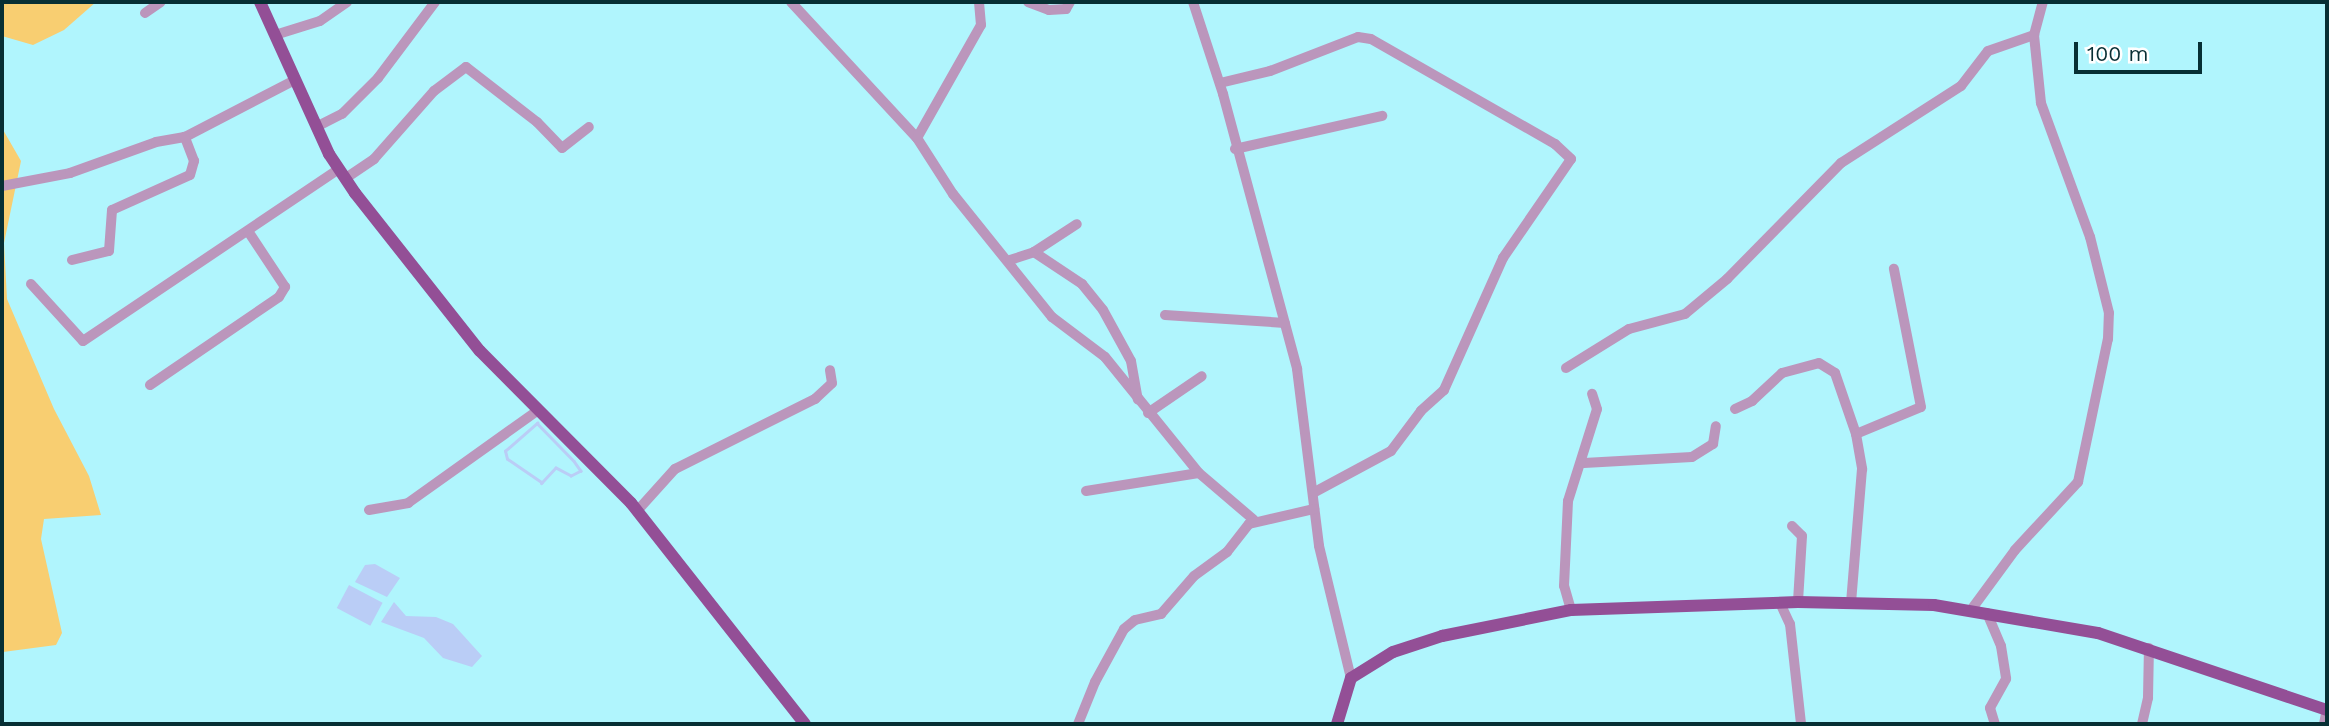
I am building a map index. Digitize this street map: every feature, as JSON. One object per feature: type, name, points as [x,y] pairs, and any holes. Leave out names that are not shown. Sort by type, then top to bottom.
[{"type":"main road","points":[[260,2],[316,127],[342,174],[472,341],[537,411],[637,511],[805,724]]},
{"type":"main road","points":[[1337,724],[1351,678],[1393,652],[1442,636],[1571,610],[1798,602],[1971,610],[2098,633],[2327,710]]},
{"type":"street","points":[[145,13],[161,2]]},
{"type":"street","points":[[275,35],[320,21],[347,2]]},
{"type":"street","points":[[316,127],[342,114],[378,78],[435,2]]},
{"type":"street","points":[[791,2],[917,138],[953,194],[1010,260],[1052,317],[1095,347],[1199,473],[1254,520]]},
{"type":"street","points":[[917,138],[981,25],[979,2]]},
{"type":"street","points":[[1028,2],[1049,10],[1066,9],[1070,2]]},
{"type":"street","points":[[1193,2],[1220,83],[1235,149],[1285,323],[1315,492],[1314,509],[1329,595],[1351,678]]},
{"type":"street","points":[[1971,610],[2015,550],[2078,482],[2108,339],[2109,313],[2090,237],[2041,103],[2034,35],[2043,2]]},
{"type":"street","points":[[1566,368],[1629,329],[1685,314],[1727,279],[1841,163],[1961,86],[1988,51],[2034,35]]},
{"type":"street","points":[[1220,83],[1270,71],[1358,37],[1371,39],[1555,144],[1571,159],[1503,258],[1444,390],[1420,411],[1391,451],[1315,492]]},
{"type":"street","points":[[31,285],[83,341],[248,231],[342,174],[374,159],[433,91],[466,67],[537,122],[562,148],[589,127]]},
{"type":"street","points":[[2,186],[70,173],[156,142],[185,136],[295,80]]},
{"type":"street","points":[[1235,149],[1382,116]]},
{"type":"street","points":[[72,260],[109,251],[112,210],[190,175],[194,161],[185,136]]},
{"type":"street","points":[[1010,260],[1034,252],[1077,224]]},
{"type":"street","points":[[150,385],[279,297],[285,287],[248,231]]},
{"type":"street","points":[[1034,252],[1082,284],[1103,310],[1131,361],[1138,399]]},
{"type":"street","points":[[1856,434],[1921,407],[1894,269]]},
{"type":"street","points":[[1166,315],[1285,323]]},
{"type":"street","points":[[1735,409],[1752,401],[1782,373],[1819,363],[1835,373],[1856,434],[1862,484],[1851,604]]},
{"type":"street","points":[[637,511],[675,469],[815,399],[832,383],[830,370]]},
{"type":"street","points":[[1148,413],[1202,376]]},
{"type":"street","points":[[1571,610],[1564,586],[1568,501],[1584,463],[1597,409],[1592,394]]},
{"type":"street","points":[[369,510],[408,503],[537,411]]},
{"type":"street","points":[[1584,463],[1692,457],[1713,444],[1716,426]]},
{"type":"street","points":[[1086,491],[1199,473]]},
{"type":"street","points":[[1078,724],[1095,682],[1124,629],[1135,620],[1161,614],[1254,520],[1314,509]]},
{"type":"street","points":[[1792,526],[1802,536],[1798,602]]},
{"type":"street","points":[[1781,604],[1790,624],[1801,723]]},
{"type":"street","points":[[1987,613],[2001,646],[2006,679],[1990,708],[1995,724]]},
{"type":"street","points":[[2142,724],[2148,698],[2149,648]]},
{"type":"street","points":[[2324,724],[2327,710]]},
{"type":"shaded area","points":[[2,2],[96,2],[64,30],[33,45],[2,36]]},
{"type":"shaded area","points":[[2,128],[21,161],[4,243],[7,299],[54,409],[89,476],[101,515],[44,519],[41,539],[62,633],[56,645],[3,652]]},
{"type":"water","points":[[375,564],[400,578],[387,597],[355,582],[365,565]]},
{"type":"water","points":[[349,585],[383,603],[370,626],[337,608]]},
{"type":"water","points":[[394,602],[406,616],[436,617],[453,624],[482,656],[472,667],[443,658],[424,638],[381,622]]},
{"type":"waterway","points":[[537,423],[574,461],[581,471],[571,476],[556,468],[542,483],[507,459],[505,451],[537,423]]}]
